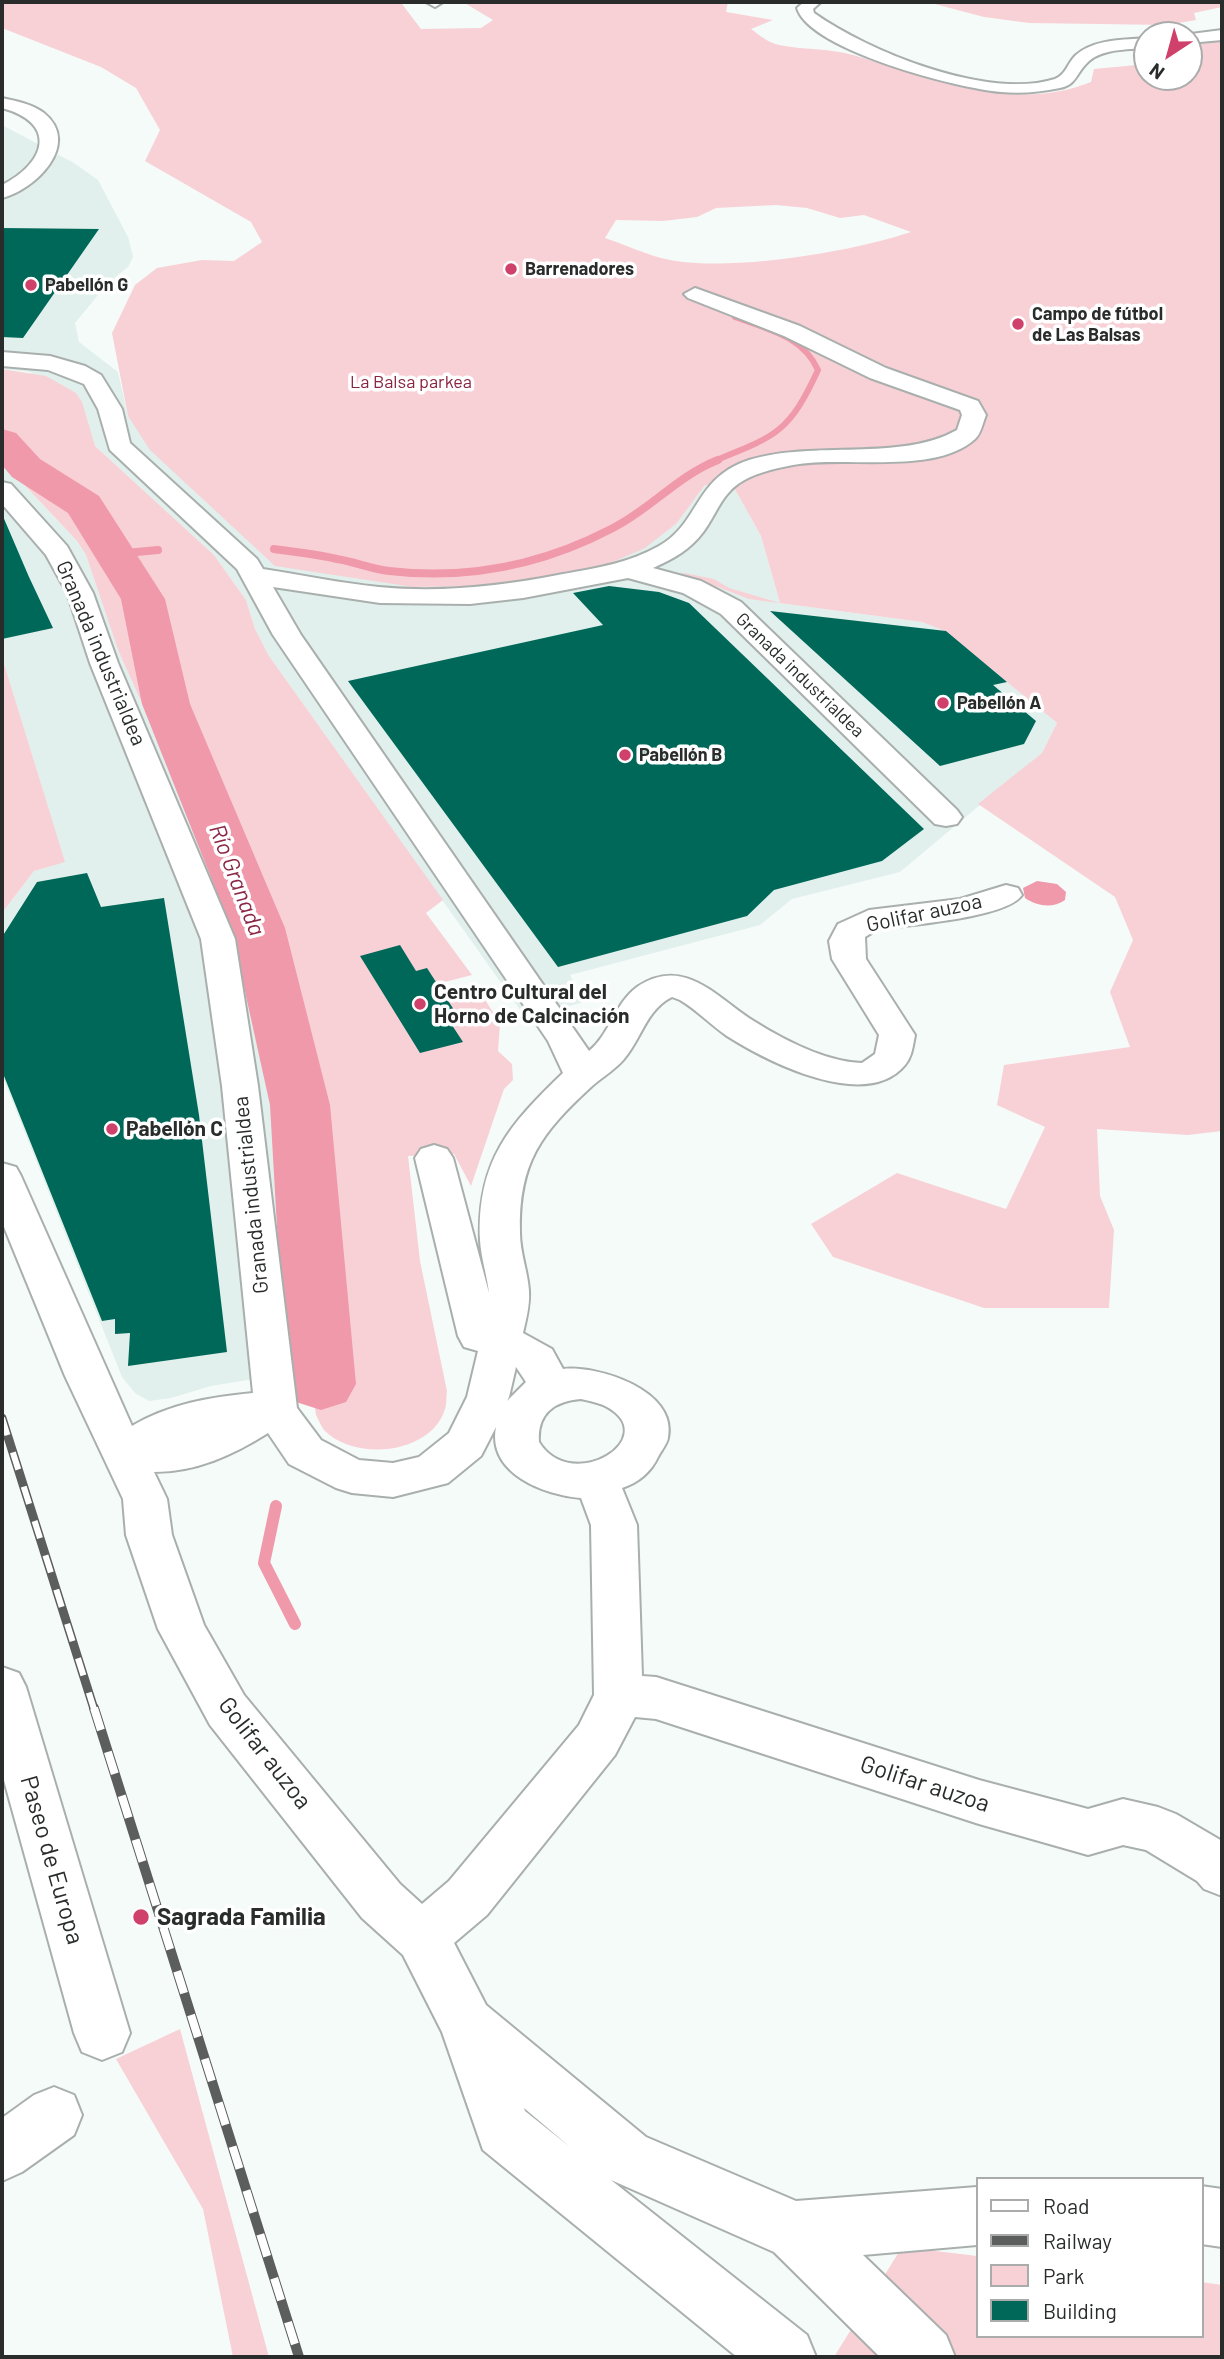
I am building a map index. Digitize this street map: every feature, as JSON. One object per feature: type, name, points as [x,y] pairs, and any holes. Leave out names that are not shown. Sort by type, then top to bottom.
[{"type":"street","points":[[813,2],[805,8],[807,15],[844,41],[929,73],[990,85],[1030,87],[1061,83],[1070,77],[1078,62],[1091,53],[1133,46]]},
{"type":"street","points":[[1203,37],[1222,35]]},
{"type":"street","points":[[2,103],[35,113],[50,133],[50,147],[34,176],[2,192]]},
{"type":"street","points":[[628,570],[671,550],[693,528],[721,485],[731,477],[756,466],[797,457],[916,452],[944,447],[967,435],[974,415],[970,406],[961,402],[878,373],[792,331],[695,294]]},
{"type":"street","points":[[2,359],[50,363],[77,371],[93,380],[110,410],[119,445],[257,576],[287,635],[566,1041],[581,1073]]},
{"type":"street","name":"Granada industrialdea","points":[[2,489],[58,552],[80,593],[104,663],[218,939],[240,1086],[272,1387],[305,1452],[352,1476],[393,1480],[432,1471],[466,1444],[488,1397],[501,1340]]},
{"type":"street","name":"Granada industrialdea","points":[[257,576],[380,595],[470,596],[523,590],[628,570],[692,587],[731,608],[946,817]]},
{"type":"street","name":"Golifar auzoa","points":[[501,1340],[509,1293],[501,1249],[508,1163],[525,1136],[581,1073],[609,1055],[635,1008],[646,996],[670,987],[693,992],[739,1028],[805,1059],[848,1073],[867,1075],[892,1058],[897,1035],[849,959],[846,941],[850,931],[869,920],[964,908],[1006,895]]},
{"type":"street","points":[[434,1158],[479,1336],[501,1340],[537,1360],[551,1388]]},
{"type":"street","name":"Golifar auzoa","points":[[2,1176],[82,1366],[121,1454],[145,1499],[149,1535],[183,1629],[227,1710],[381,1901],[422,1937],[467,2024],[503,2130],[785,2357]]},
{"type":"street","name":"Golifar auzoa","points":[[82,1366],[124,1411],[198,1433],[320,1459]]},
{"type":"street","points":[[582,1382],[612,1388],[626,1395],[645,1418],[647,1435],[642,1450],[618,1473],[597,1480],[558,1478],[543,1472],[521,1451],[516,1434],[518,1420],[527,1404],[551,1388],[582,1382]]},
{"type":"street","points":[[145,1499],[198,1433],[272,1387]]},
{"type":"street","name":"Golifar auzoa","points":[[121,1454],[198,1433]]},
{"type":"street","points":[[422,1937],[468,1898],[608,1724],[618,1695],[614,1525],[597,1480]]},
{"type":"street","name":"Paseo de Europa","points":[[2,1687],[102,2033]]},
{"type":"street","name":"Golifar auzoa","points":[[618,1695],[656,1698],[979,1802],[1088,1832],[1123,1822],[1158,1830],[1215,1864],[1222,1872]]},
{"type":"street","name":"Golifar auzoa","points":[[467,2024],[626,2157],[795,2231],[924,2357]]},
{"type":"street","points":[[2,2152],[54,2115]]},
{"type":"street","points":[[1203,2215],[1222,2218]]},
{"type":"street","name":"Golifar auzoa","points":[[795,2231],[976,2216]]},
{"type":"shaded area","points":[[2,125],[74,163],[98,180],[128,237],[133,257],[128,267],[108,283],[75,323],[79,342],[118,372],[128,416],[413,587],[481,586],[547,577],[677,523],[705,485],[732,484],[761,536],[780,603],[922,622],[946,631],[1057,723],[1042,753],[900,872],[792,899],[760,925],[570,975],[584,1002],[526,1018],[269,656],[255,629],[246,600],[214,555],[95,446],[30,372],[2,369]]},
{"type":"shaded area","points":[[2,461],[77,541],[86,555],[118,650],[194,820],[240,932],[271,1107],[310,1370],[211,1386],[171,1398],[149,1401],[135,1393],[122,1377],[2,1075],[2,913],[34,871],[64,861],[2,657]]},
{"type":"shaded area","points":[[1037,881],[1057,884],[1066,892],[1065,900],[1055,905],[1045,905],[1025,898],[1023,888]]},
{"type":"green space","name":"La Balsa parkea","points":[[2,2],[394,2],[402,4],[421,29],[481,28],[493,20],[463,2],[728,2],[726,12],[773,20],[751,29],[775,44],[844,53],[971,89],[1031,94],[1061,91],[1091,82],[1094,69],[1133,65],[1133,91],[1203,91],[1203,43],[1222,41],[1222,1131],[1188,1135],[1097,1129],[1100,1196],[1114,1230],[1109,1308],[984,1308],[833,1257],[811,1224],[897,1173],[1006,1209],[1045,1127],[997,1105],[1004,1065],[1130,1047],[1110,992],[1133,940],[1115,897],[978,804],[1042,753],[1057,723],[945,631],[922,622],[749,599],[679,572],[714,579],[729,588],[780,603],[761,536],[732,484],[705,485],[677,523],[645,548],[606,565],[547,577],[481,586],[413,587],[275,566],[150,450],[128,416],[112,333],[135,285],[157,268],[202,260],[234,261],[262,242],[251,222],[145,161],[160,130],[136,88],[101,67],[2,28]],"holes":[[[776,205],[807,208],[840,218],[864,215],[911,232],[822,253],[718,264],[661,258],[605,238],[616,220],[663,221],[697,217],[716,208]]]},
{"type":"green space","points":[[927,2],[1222,2],[1222,7],[1194,13],[1196,20],[1190,21],[1133,21],[1133,25],[1029,23],[984,17]]},
{"type":"green space","points":[[2,369],[46,376],[76,393],[82,402],[95,446],[214,555],[246,600],[255,629],[269,656],[443,900],[426,913],[472,975],[437,984],[445,996],[478,989],[500,1023],[498,1051],[512,1064],[513,1080],[504,1089],[471,1186],[454,1154],[408,1156],[420,1261],[447,1391],[445,1410],[435,1426],[423,1437],[407,1445],[389,1449],[353,1446],[337,1440],[324,1430],[316,1415],[271,1107],[240,933],[194,820],[118,650],[86,555],[77,541],[2,461]]},
{"type":"green space","points":[[2,657],[65,862],[34,871],[2,913]]},
{"type":"green space","points":[[180,2029],[269,2357],[233,2357],[203,2209],[116,2059]]},
{"type":"green space","points":[[902,2247],[976,2256],[976,2338],[1203,2338],[1203,2282],[1222,2285],[1222,2357],[834,2357]]},
{"type":"building","name":"Pabellón G","points":[[2,228],[99,229],[23,338],[2,337]]},
{"type":"building","points":[[2,514],[53,628],[2,639]]},
{"type":"building","name":"Pabellón B","points":[[609,586],[659,592],[689,603],[924,829],[882,861],[774,890],[747,916],[558,967],[348,681],[603,625],[573,593]]},
{"type":"building","name":"Pabellón A","points":[[770,611],[946,631],[1007,682],[993,685],[1036,721],[1024,744],[940,766]]},
{"type":"building","name":"Pabellón C","points":[[87,873],[101,907],[164,898],[199,1115],[227,1352],[128,1366],[130,1333],[115,1334],[115,1319],[102,1321],[2,1071],[2,937],[37,882]]},
{"type":"building","name":"Centro Cultural del Horno de Calcinación","points":[[400,945],[416,971],[427,968],[456,1013],[446,1016],[463,1042],[420,1053],[360,956]]},
{"type":"waterway","points":[[714,461],[767,438],[778,430],[798,407],[818,370],[811,358],[794,341],[735,317]]},
{"type":"waterway","name":"Río Granada","points":[[2,441],[26,468],[84,505],[143,599],[166,704],[258,928],[300,1105],[321,1384]]},
{"type":"waterway","points":[[274,549],[322,556],[389,571],[447,573],[503,567],[585,542],[625,521],[689,475],[718,460]]},
{"type":"waterway","points":[[115,554],[158,550]]},
{"type":"waterway","points":[[276,1506],[264,1563],[295,1624]]},
{"type":"railway","points":[[2,1418],[94,1709]]},
{"type":"railway","points":[[94,1708],[299,2357]]},
{"type":"place","name":"Barrenadores","points":[[511,269]]},
{"type":"place","name":"Pabellón G","points":[[31,285]]},
{"type":"place","name":"Campo de fútbol de Las Balsas","points":[[1018,324]]},
{"type":"place","name":"Pabellón A","points":[[943,703]]},
{"type":"place","name":"Pabellón B","points":[[625,755]]},
{"type":"place","name":"Centro Cultural del Horno de Calcinación","points":[[420,1004]]},
{"type":"place","name":"Pabellón C","points":[[112,1129]]},
{"type":"place","name":"Sagrada Familia","points":[[141,1917]]}]
